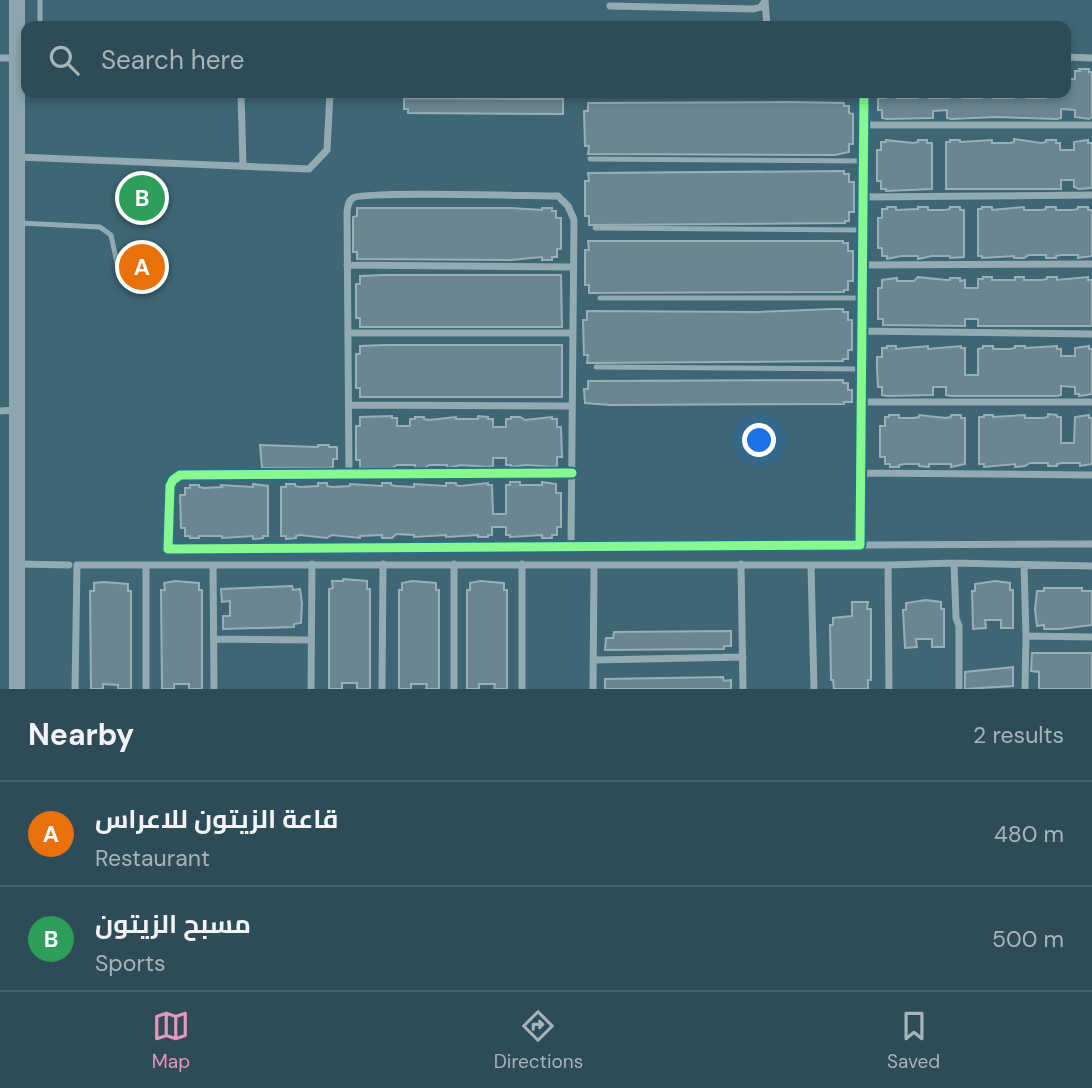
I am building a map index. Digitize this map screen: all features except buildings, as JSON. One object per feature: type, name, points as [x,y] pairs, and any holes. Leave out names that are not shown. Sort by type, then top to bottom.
[{"type":"main road","points":[[17,0],[20,52],[17,223],[8,411],[17,564],[17,689]]},
{"type":"street","points":[[610,6],[754,9],[761,7],[765,0]]},
{"type":"street","points":[[765,0],[767,21]]},
{"type":"street","points":[[0,58],[20,52]]},
{"type":"street","points":[[1071,57],[1092,58]]},
{"type":"street","points":[[241,98],[243,166]]},
{"type":"street","points":[[17,157],[309,169],[327,150],[330,98]]},
{"type":"street","points":[[860,545],[864,98]]},
{"type":"street","points":[[863,125],[1092,125]]},
{"type":"street","points":[[863,197],[1092,195]]},
{"type":"street","points":[[349,474],[349,201],[355,196],[558,196],[568,206],[574,220],[571,545]]},
{"type":"street","points":[[862,265],[1092,264]]},
{"type":"street","points":[[347,265],[573,267]]},
{"type":"street","points":[[861,331],[1092,334]]},
{"type":"street","points":[[348,332],[573,333]]},
{"type":"street","points":[[860,402],[1092,402]]},
{"type":"street","points":[[349,405],[572,406]]},
{"type":"street","points":[[572,473],[180,475],[170,486],[168,549],[1092,544]]},
{"type":"street","points":[[862,473],[1092,475]]},
{"type":"street","points":[[954,563],[956,618],[959,626],[959,689]]},
{"type":"street","points":[[75,689],[77,565],[594,566],[954,563],[1092,566]]},
{"type":"street","points":[[17,564],[69,565]]},
{"type":"street","points":[[311,689],[312,564]]},
{"type":"street","points":[[382,689],[383,564]]},
{"type":"street","points":[[454,564],[454,689]]},
{"type":"street","points":[[522,564],[522,689]]},
{"type":"street","points":[[741,564],[743,689]]},
{"type":"street","points":[[146,565],[146,689]]},
{"type":"street","points":[[213,565],[214,689]]},
{"type":"street","points":[[811,565],[814,689]]},
{"type":"street","points":[[888,565],[889,689]]},
{"type":"street","points":[[1024,565],[1025,689]]},
{"type":"street","points":[[593,689],[594,566]]},
{"type":"street","points":[[1026,636],[1092,637]]},
{"type":"street","points":[[214,639],[311,640]]},
{"type":"street","points":[[594,660],[743,657]]},
{"type":"lane","points":[[40,0],[40,21]]},
{"type":"lane","points":[[590,159],[863,161]]},
{"type":"lane","points":[[17,223],[100,227],[111,235],[117,263]]},
{"type":"lane","points":[[595,229],[862,230]]},
{"type":"lane","points":[[600,298],[862,298]]},
{"type":"lane","points":[[596,367],[861,369]]},
{"type":"cycle path","points":[[572,473],[180,475],[170,486],[168,549],[860,545],[864,98]]},
{"type":"place","name":"مسبح الزيتون","points":[[142,198]]},
{"type":"place","name":"قاعة الزيتون للاعراس","points":[[142,267]]}]
